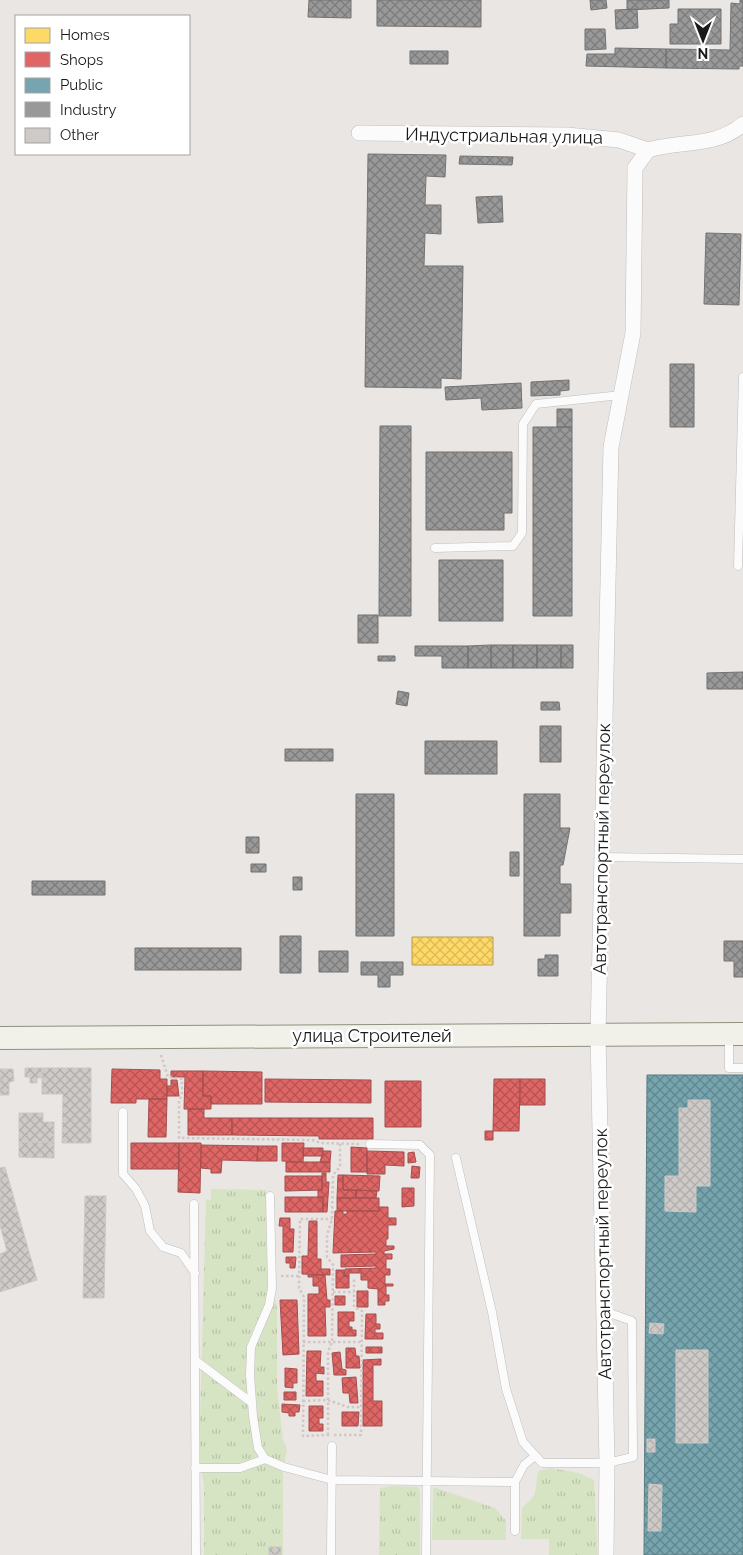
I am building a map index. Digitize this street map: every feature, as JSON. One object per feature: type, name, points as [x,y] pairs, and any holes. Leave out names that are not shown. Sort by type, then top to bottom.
[{"type":"street","points":[[648,150],[668,144],[705,143],[743,124]]},
{"type":"street","name":"Индустриальная улица","points":[[359,133],[567,136],[619,140],[648,150]]},
{"type":"street","name":"Автотранспортный переулок","points":[[606,1555],[607,1463],[598,1035],[611,447],[633,333],[635,168],[648,150]]},
{"type":"street","name":"улица Строителей","points":[[0,1038],[736,1034]]},
{"type":"lane","points":[[738,566],[743,377]]},
{"type":"lane","points":[[435,548],[513,546],[522,533],[523,424],[536,404],[621,395]]},
{"type":"lane","points":[[602,857],[743,859]]},
{"type":"lane","points":[[736,1034],[729,1068],[743,1068]]},
{"type":"lane","points":[[123,1112],[123,1174],[136,1189],[145,1206],[150,1231],[163,1247],[181,1252],[195,1273]]},
{"type":"lane","points":[[370,1144],[420,1144],[430,1155],[426,1555]]},
{"type":"lane","points":[[456,1158],[492,1312],[506,1389],[523,1442],[542,1463],[607,1463],[633,1457],[632,1321],[604,1311]]},
{"type":"lane","points":[[270,1196],[271,1276],[269,1305],[251,1347],[250,1375],[258,1448],[265,1459],[284,1467],[332,1480],[515,1482]]},
{"type":"lane","points":[[194,1204],[194,1468],[196,1555]]},
{"type":"lane","points":[[194,1360],[252,1403]]},
{"type":"lane","points":[[331,1555],[332,1446]]},
{"type":"lane","points":[[515,1531],[515,1482],[524,1466],[535,1456]]},
{"type":"lane","points":[[194,1468],[240,1468],[265,1459]]},
{"type":"path","points":[[150,1038],[160,1049],[168,1077],[182,1079],[182,1095],[179,1100],[179,1138],[312,1140],[321,1143],[370,1144]]},
{"type":"path","points":[[328,1436],[328,1352],[332,1342],[333,1265],[327,1257],[327,1235],[332,1219],[333,1175],[340,1167],[340,1144]]},
{"type":"path","points":[[332,1219],[300,1219],[299,1288],[304,1297],[303,1436],[361,1435],[362,1311],[354,1307],[354,1277]]},
{"type":"path","points":[[271,1276],[299,1276]]},
{"type":"path","points":[[333,1292],[354,1292]]},
{"type":"path","points":[[303,1342],[362,1342]]},
{"type":"path","points":[[303,1401],[328,1400],[348,1407],[362,1407]]},
{"type":"green space","points":[[211,1189],[266,1190],[267,1270],[277,1308],[277,1388],[283,1440],[287,1449],[283,1472],[283,1555],[204,1555],[204,1485],[199,1457],[206,1200],[211,1200]]},
{"type":"green space","points":[[550,1468],[579,1473],[594,1480],[598,1555],[549,1555],[549,1539],[521,1539],[522,1508],[535,1495],[538,1471]]},
{"type":"green space","points":[[393,1486],[418,1487],[420,1491],[420,1555],[379,1555],[380,1488]]},
{"type":"green space","points":[[433,1487],[495,1508],[506,1521],[506,1540],[432,1540]]},
{"type":"building: Homes","points":[[412,937],[493,937],[493,965],[412,965]]},
{"type":"building: Shops","points":[[112,1069],[160,1070],[160,1079],[167,1079],[167,1099],[136,1099],[136,1103],[111,1103]]},
{"type":"building: Shops","points":[[171,1071],[203,1071],[203,1096],[211,1096],[211,1109],[184,1109],[185,1077],[171,1077]]},
{"type":"building: Shops","points":[[203,1071],[262,1072],[262,1104],[211,1104],[211,1096],[203,1096]]},
{"type":"building: Shops","points":[[265,1079],[371,1080],[371,1103],[265,1102]]},
{"type":"building: Shops","points":[[494,1079],[520,1079],[519,1131],[493,1131]]},
{"type":"building: Shops","points":[[520,1079],[545,1079],[545,1105],[520,1105]]},
{"type":"building: Shops","points":[[171,1080],[177,1080],[179,1096],[167,1096],[167,1086],[171,1086]]},
{"type":"building: Shops","points":[[385,1081],[421,1081],[421,1127],[385,1127]]},
{"type":"building: Shops","points":[[149,1099],[167,1099],[166,1137],[148,1137]]},
{"type":"building: Shops","points":[[188,1109],[204,1109],[204,1118],[232,1118],[232,1135],[188,1135]]},
{"type":"building: Shops","points":[[232,1118],[373,1118],[373,1139],[319,1139],[319,1136],[232,1135]]},
{"type":"building: Shops","points":[[485,1131],[493,1131],[493,1140],[485,1140]]},
{"type":"building: Shops","points":[[131,1143],[179,1143],[179,1169],[131,1169]]},
{"type":"building: Shops","points":[[179,1143],[201,1143],[200,1193],[178,1192]]},
{"type":"building: Shops","points":[[282,1143],[304,1143],[303,1162],[282,1161]]},
{"type":"building: Shops","points":[[201,1145],[258,1146],[257,1161],[222,1160],[221,1173],[211,1173],[211,1169],[201,1168]]},
{"type":"building: Shops","points":[[258,1146],[277,1146],[277,1161],[257,1161]]},
{"type":"building: Shops","points":[[351,1147],[367,1148],[367,1172],[351,1172]]},
{"type":"building: Shops","points":[[303,1148],[323,1148],[323,1156],[303,1156]]},
{"type":"building: Shops","points":[[323,1151],[331,1151],[330,1162],[320,1162]]},
{"type":"building: Shops","points":[[367,1151],[404,1152],[404,1166],[385,1165],[385,1174],[367,1174]]},
{"type":"building: Shops","points":[[414,1152],[416,1162],[408,1163],[408,1153]]},
{"type":"building: Shops","points":[[286,1162],[330,1162],[330,1172],[286,1172]]},
{"type":"building: Shops","points":[[412,1166],[420,1167],[419,1178],[411,1178]]},
{"type":"building: Shops","points":[[322,1173],[326,1173],[326,1182],[329,1182],[327,1212],[323,1212],[323,1197],[318,1197],[318,1190],[322,1190]]},
{"type":"building: Shops","points":[[338,1175],[343,1175],[343,1190],[356,1190],[356,1198],[337,1198]]},
{"type":"building: Shops","points":[[343,1175],[380,1176],[379,1191],[343,1190]]},
{"type":"building: Shops","points":[[285,1176],[322,1176],[322,1190],[285,1191]]},
{"type":"building: Shops","points":[[402,1188],[414,1188],[414,1206],[402,1207]]},
{"type":"building: Shops","points":[[356,1190],[377,1191],[376,1198],[356,1198]]},
{"type":"building: Shops","points":[[285,1197],[323,1197],[323,1212],[285,1212]]},
{"type":"building: Shops","points":[[337,1198],[379,1198],[379,1211],[337,1211]]},
{"type":"building: Shops","points":[[379,1207],[388,1207],[388,1218],[396,1218],[396,1225],[388,1225],[388,1239],[386,1239],[386,1246],[394,1246],[394,1249],[384,1251],[384,1254],[392,1254],[392,1259],[386,1259],[386,1269],[390,1269],[390,1275],[385,1275],[385,1284],[393,1284],[393,1286],[386,1286],[386,1295],[389,1295],[389,1301],[385,1301],[385,1305],[378,1305],[378,1289],[368,1288],[368,1280],[361,1280],[361,1273],[349,1273],[349,1276],[344,1276],[345,1269],[376,1268],[376,1266],[341,1267],[341,1255],[376,1254],[376,1252],[333,1253],[335,1211],[343,1211],[343,1214],[347,1214],[347,1211],[379,1211]]},
{"type":"building: Shops","points":[[280,1218],[290,1218],[290,1229],[294,1229],[293,1252],[283,1252],[283,1226],[279,1226]]},
{"type":"building: Shops","points":[[309,1221],[317,1221],[317,1259],[321,1259],[321,1269],[330,1269],[330,1275],[302,1274],[302,1256],[308,1256]]},
{"type":"building: Shops","points":[[286,1257],[296,1257],[295,1268],[290,1268],[290,1263],[286,1263]]},
{"type":"building: Shops","points":[[336,1270],[344,1270],[344,1276],[349,1276],[349,1288],[336,1288]]},
{"type":"building: Shops","points":[[308,1275],[325,1275],[327,1300],[330,1300],[330,1307],[325,1307],[326,1336],[308,1336],[308,1294],[319,1294],[319,1286],[313,1286],[313,1277],[308,1277]]},
{"type":"building: Shops","points":[[357,1291],[368,1291],[368,1307],[357,1307]]},
{"type":"building: Shops","points":[[335,1296],[345,1296],[345,1305],[335,1305]]},
{"type":"building: Shops","points":[[280,1300],[297,1300],[299,1354],[283,1355]]},
{"type":"building: Shops","points":[[338,1312],[354,1312],[354,1321],[349,1321],[349,1327],[352,1327],[352,1330],[356,1330],[356,1336],[338,1336]]},
{"type":"building: Shops","points":[[366,1314],[376,1314],[376,1324],[380,1324],[380,1329],[375,1329],[375,1333],[383,1333],[383,1339],[365,1339]]},
{"type":"building: Shops","points":[[366,1347],[382,1347],[382,1353],[366,1353]]},
{"type":"building: Shops","points":[[346,1348],[355,1348],[356,1356],[359,1356],[360,1368],[346,1368]]},
{"type":"building: Shops","points":[[307,1351],[321,1351],[320,1367],[324,1367],[324,1374],[316,1373],[316,1381],[323,1381],[323,1396],[306,1396]]},
{"type":"building: Shops","points":[[340,1352],[342,1369],[346,1370],[346,1375],[334,1375],[332,1353]]},
{"type":"building: Shops","points":[[381,1359],[381,1365],[373,1365],[373,1401],[382,1401],[382,1426],[363,1426],[363,1360]]},
{"type":"building: Shops","points":[[285,1368],[297,1369],[297,1383],[293,1383],[293,1388],[285,1387]]},
{"type":"building: Shops","points":[[356,1377],[358,1403],[350,1403],[349,1393],[343,1393],[342,1378]]},
{"type":"building: Shops","points":[[284,1392],[296,1392],[296,1400],[284,1400]]},
{"type":"building: Shops","points":[[282,1404],[300,1405],[299,1412],[295,1412],[295,1416],[289,1416],[289,1413],[282,1412]]},
{"type":"building: Shops","points":[[309,1406],[323,1406],[323,1418],[319,1418],[319,1424],[323,1424],[323,1431],[309,1431]]},
{"type":"building: Shops","points":[[342,1412],[359,1412],[358,1426],[342,1426]]},
{"type":"building: Public","points":[[647,1075],[743,1075],[743,1555],[644,1555]]},
{"type":"building: Industry","points":[[309,0],[351,0],[351,18],[308,17]]},
{"type":"building: Industry","points":[[377,0],[481,0],[481,27],[377,26]]},
{"type":"building: Industry","points":[[590,0],[606,0],[607,8],[591,10]]},
{"type":"building: Industry","points":[[627,0],[669,0],[669,8],[627,10]]},
{"type":"building: Industry","points":[[740,0],[743,0],[743,66],[739,66],[739,69],[666,68],[666,49],[730,50],[731,3],[740,4]]},
{"type":"building: Industry","points":[[637,9],[638,28],[616,29],[615,10]]},
{"type":"building: Industry","points":[[678,9],[721,9],[721,44],[670,44],[670,24],[678,24]]},
{"type":"building: Industry","points":[[585,29],[605,29],[606,49],[585,50]]},
{"type":"building: Industry","points":[[615,48],[666,49],[666,68],[586,66],[587,54],[615,54]]},
{"type":"building: Industry","points":[[410,51],[448,51],[448,64],[410,64]]},
{"type":"building: Industry","points":[[368,154],[446,155],[445,177],[426,176],[425,205],[441,205],[441,234],[425,233],[424,266],[463,266],[461,379],[441,378],[441,388],[365,387]]},
{"type":"building: Industry","points":[[460,156],[513,157],[512,165],[459,164]]},
{"type":"building: Industry","points":[[502,196],[503,222],[478,223],[476,197]]},
{"type":"building: Industry","points":[[706,233],[741,234],[739,305],[704,304]]},
{"type":"building: Industry","points":[[670,364],[694,364],[694,427],[670,427]]},
{"type":"building: Industry","points":[[569,380],[569,390],[560,391],[560,395],[531,396],[531,382]]},
{"type":"building: Industry","points":[[521,383],[522,408],[482,410],[481,398],[446,400],[445,387]]},
{"type":"building: Industry","points":[[557,409],[572,409],[572,427],[557,427]]},
{"type":"building: Industry","points":[[380,426],[411,426],[411,616],[379,616]]},
{"type":"building: Industry","points":[[533,427],[572,427],[572,616],[533,616]]},
{"type":"building: Industry","points":[[426,452],[512,452],[512,513],[504,513],[504,530],[426,530]]},
{"type":"building: Industry","points":[[439,560],[503,560],[503,621],[439,621]]},
{"type":"building: Industry","points":[[358,615],[378,615],[378,643],[358,643]]},
{"type":"building: Industry","points":[[491,645],[491,668],[468,668],[468,646]]},
{"type":"building: Industry","points":[[491,645],[513,645],[513,668],[491,668]]},
{"type":"building: Industry","points":[[513,645],[537,645],[537,668],[513,668]]},
{"type":"building: Industry","points":[[537,645],[561,645],[561,668],[537,668]]},
{"type":"building: Industry","points":[[561,645],[573,645],[573,668],[561,668]]},
{"type":"building: Industry","points":[[415,646],[468,646],[468,668],[442,668],[442,656],[415,656]]},
{"type":"building: Industry","points":[[378,656],[395,656],[395,661],[378,661]]},
{"type":"building: Industry","points":[[743,672],[743,689],[707,689],[707,673]]},
{"type":"building: Industry","points":[[398,691],[409,693],[407,706],[396,704]]},
{"type":"building: Industry","points":[[541,702],[559,702],[560,710],[541,710]]},
{"type":"building: Industry","points":[[540,726],[561,726],[561,762],[540,762]]},
{"type":"building: Industry","points":[[425,741],[497,741],[497,774],[425,774]]},
{"type":"building: Industry","points":[[285,749],[333,749],[333,761],[285,761]]},
{"type":"building: Industry","points":[[356,794],[394,794],[394,936],[356,936]]},
{"type":"building: Industry","points":[[524,794],[560,794],[560,828],[570,828],[563,865],[560,865],[560,884],[571,884],[571,913],[560,913],[560,936],[524,936]]},
{"type":"building: Industry","points":[[246,837],[259,837],[259,853],[246,853]]},
{"type":"building: Industry","points":[[510,852],[519,852],[519,876],[510,876]]},
{"type":"building: Industry","points":[[251,864],[266,864],[266,872],[251,872]]},
{"type":"building: Industry","points":[[293,877],[302,877],[302,890],[293,890]]},
{"type":"building: Industry","points":[[32,881],[105,881],[105,895],[32,895]]},
{"type":"building: Industry","points":[[280,936],[301,936],[301,973],[280,973]]},
{"type":"building: Industry","points":[[724,941],[743,941],[743,977],[734,977],[734,961],[724,961]]},
{"type":"building: Industry","points":[[135,948],[241,948],[241,970],[135,970]]},
{"type":"building: Industry","points":[[319,951],[348,951],[348,972],[319,972]]},
{"type":"building: Industry","points":[[545,955],[558,955],[558,976],[538,976],[538,959],[545,959]]},
{"type":"building: Industry","points":[[361,962],[403,962],[403,975],[390,975],[390,987],[378,987],[378,975],[361,975]]},
{"type":"building: Other","points":[[25,1068],[42,1068],[42,1078],[37,1078],[37,1083],[30,1083],[30,1077],[25,1077]]},
{"type":"building: Other","points":[[42,1068],[91,1068],[91,1143],[62,1143],[63,1094],[42,1094]]},
{"type":"building: Other","points":[[0,1069],[13,1069],[14,1081],[9,1082],[9,1095],[0,1095]]},
{"type":"building: Other","points":[[688,1100],[710,1100],[710,1186],[696,1186],[696,1212],[665,1211],[665,1176],[679,1176],[679,1108],[688,1108]]},
{"type":"building: Other","points":[[19,1113],[43,1113],[43,1122],[54,1122],[54,1142],[19,1142]]},
{"type":"building: Other","points":[[19,1142],[54,1142],[54,1158],[19,1157]]},
{"type":"building: Other","points":[[5,1167],[37,1280],[0,1292],[0,1254],[7,1251],[0,1225],[0,1168]]},
{"type":"building: Other","points":[[85,1196],[106,1196],[104,1298],[83,1298]]},
{"type":"building: Other","points":[[650,1323],[664,1324],[663,1334],[649,1333]]},
{"type":"building: Other","points":[[676,1350],[708,1350],[708,1443],[676,1443]]},
{"type":"building: Other","points":[[647,1439],[655,1439],[655,1452],[647,1452]]},
{"type":"building: Other","points":[[649,1484],[662,1485],[661,1531],[648,1531]]},
{"type":"building: Other","points":[[269,1547],[281,1547],[281,1555],[269,1555]]}]
